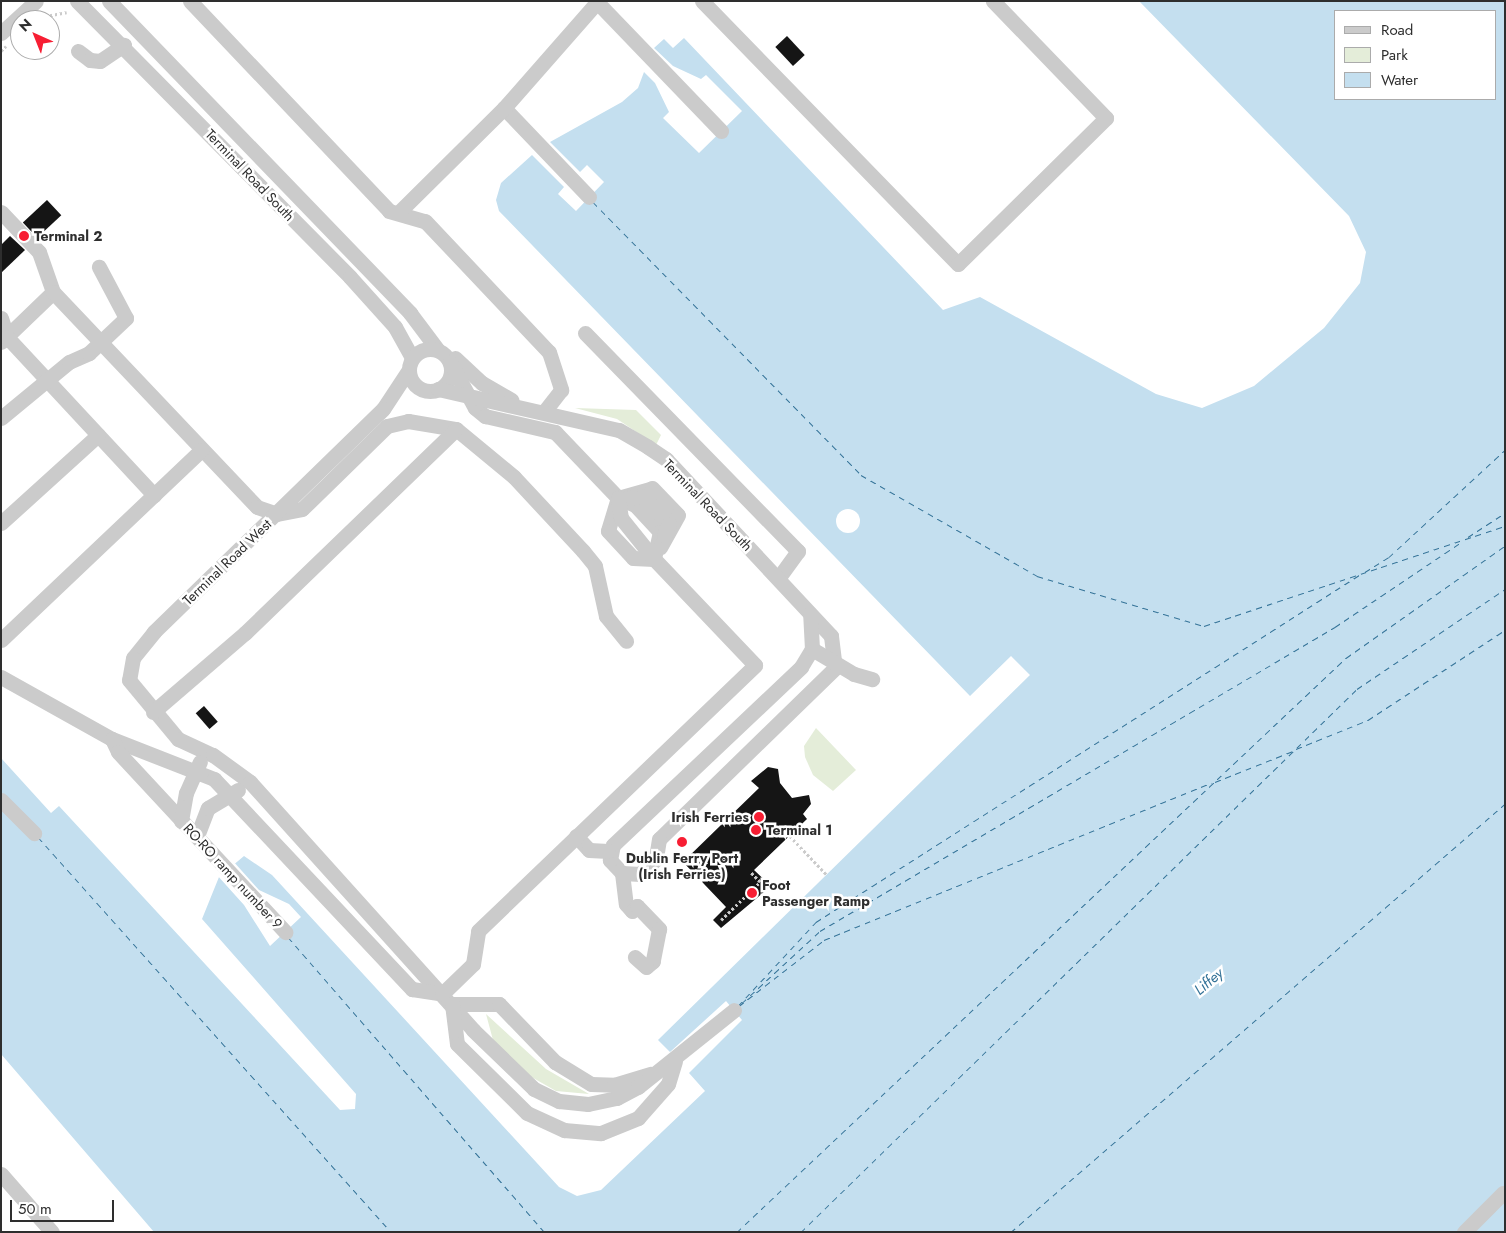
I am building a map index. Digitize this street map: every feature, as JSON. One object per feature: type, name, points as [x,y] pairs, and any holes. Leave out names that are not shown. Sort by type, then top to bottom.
[{"type":"street","points":[[1,33],[36,1]]},
{"type":"street","name":"Terminal Road South","points":[[77,1],[124,45],[350,277],[395,327],[410,364]]},
{"type":"street","name":"Terminal Road South","points":[[109,1],[410,313],[443,355],[459,361],[482,384],[529,410]]},
{"type":"street","points":[[190,1],[389,210],[426,222],[549,352],[561,390],[544,412]]},
{"type":"street","points":[[702,1],[958,264],[1106,118],[993,1]]},
{"type":"street","points":[[398,213],[504,108],[597,2],[722,131]]},
{"type":"street","points":[[78,51],[90,60],[100,61],[124,45]]},
{"type":"street","points":[[504,108],[589,197]]},
{"type":"street","points":[[1,212],[39,252],[52,292],[94,348],[120,365],[257,507],[277,514],[302,509],[387,426],[408,421],[456,429],[514,477],[595,566],[606,616],[626,641]]},
{"type":"street","points":[[1,418],[47,379],[94,348],[126,318],[99,267]]},
{"type":"street","points":[[3,338],[52,292]]},
{"type":"street","points":[[1,318],[3,338],[47,379],[154,495]]},
{"type":"street","points":[[584,333],[798,551],[778,579]]},
{"type":"street","points":[[443,355],[450,375],[438,389],[418,388],[410,364],[422,350],[443,355],[484,416],[555,432],[618,498],[669,524]]},
{"type":"street","name":"Terminal Road West","points":[[410,364],[384,409],[142,644],[128,668],[129,680],[153,712],[178,739],[205,752],[250,782],[473,1030],[534,1089],[559,1101],[588,1104],[617,1098],[638,1087],[734,1010],[675,1060]]},
{"type":"street","name":"Terminal Road South","points":[[438,389],[619,430],[666,459],[831,636],[836,664]]},
{"type":"street","points":[[153,712],[246,633],[456,429]]},
{"type":"street","points":[[1,523],[98,435]]},
{"type":"street","points":[[1,640],[201,450]]},
{"type":"street","points":[[618,498],[652,488],[669,524],[654,559]]},
{"type":"street","points":[[618,498],[621,518],[646,545],[654,559],[755,665],[478,932],[473,964],[447,999],[457,1044],[521,1108],[564,1130],[601,1133],[638,1118],[668,1084],[675,1060]]},
{"type":"street","points":[[618,498],[608,531],[633,558],[654,559]]},
{"type":"street","points":[[654,559],[669,524]]},
{"type":"street","points":[[576,836],[589,850],[608,851],[801,668],[812,649],[810,614]]},
{"type":"street","points":[[812,649],[836,664],[872,679]]},
{"type":"street","points":[[622,874],[640,874],[656,859],[658,839],[836,664]]},
{"type":"street","points":[[1,677],[112,739],[196,770],[232,794],[412,989],[447,999],[499,1004],[555,1062],[591,1084],[640,1080],[675,1060]]},
{"type":"street","name":"RO-RO ramp number 9","points":[[112,739],[118,752],[284,932]]},
{"type":"street","points":[[720,744],[738,762]]},
{"type":"street","points":[[181,820],[196,770],[205,752]]},
{"type":"street","points":[[197,836],[208,808],[250,782]]},
{"type":"street","points":[[1,800],[34,833]]},
{"type":"street","points":[[608,851],[622,874],[626,904],[632,911],[637,906],[659,929],[653,961],[646,967],[636,957]]},
{"type":"street","points":[[1,1174],[52,1232]]},
{"type":"street","points":[[1464,1232],[1503,1193]]},
{"type":"path","points":[[711,814],[722,824]]},
{"type":"path","points":[[790,836],[827,875]]},
{"type":"path","points":[[721,920],[760,882],[751,873]]},
{"type":"green space","points":[[575,408],[636,410],[661,435],[656,445],[617,419]]},
{"type":"green space","points":[[816,728],[856,770],[833,791],[813,775],[805,757],[804,746]]},
{"type":"green space","points":[[486,1014],[546,1069],[589,1094],[556,1091],[528,1075],[493,1040]]},
{"type":"water","name":"Liffey","points":[[1139,1],[1505,1],[1505,1232],[154,1232],[1,1054],[1,758],[51,813],[59,806],[340,1110],[355,1109],[356,1094],[202,919],[219,877],[244,856],[272,875],[559,1187],[577,1196],[601,1190],[705,1091],[689,1073],[742,1020],[726,1001],[670,1052],[658,1040],[1030,675],[1011,656],[970,696],[499,211],[496,200],[501,183],[532,155],[564,187],[558,194],[576,211],[604,182],[587,165],[580,172],[550,142],[622,102],[638,88],[644,72],[655,83],[669,112],[663,118],[699,153],[742,111],[706,75],[701,79],[673,66],[654,48],[664,39],[673,48],[684,38],[943,310],[980,297],[1156,394],[1202,408],[1254,386],[1324,328],[1360,283],[1366,252],[1349,216]]},
{"type":"pier","points":[[848,509],[853,510],[859,516],[859,526],[853,532],[848,533],[843,532],[837,526],[836,521],[837,516],[843,510]]},
{"type":"pier","points":[[233,861],[259,890],[289,904],[301,917],[270,946],[244,905],[217,875]]},
{"type":"building","points":[[787,36],[805,55],[793,66],[775,47]]},
{"type":"building","points":[[47,200],[61,215],[37,238],[23,223]]},
{"type":"building","points":[[10,236],[25,250],[1,273],[1,245]]},
{"type":"building","points":[[204,706],[218,722],[209,729],[196,713]]},
{"type":"building","name":"Terminal 1","points":[[768,767],[778,769],[780,783],[792,798],[809,795],[811,804],[803,814],[807,819],[754,870],[771,886],[721,928],[713,920],[726,907],[683,862],[759,788],[751,781]]},
{"type":"ferry route","points":[[593,202],[861,475],[1037,576],[1204,626],[1505,526]]},
{"type":"ferry route","points":[[1365,572],[1389,557],[1505,450]]},
{"type":"ferry route","points":[[1468,537],[1505,513]]},
{"type":"ferry route","points":[[742,1003],[820,931],[1335,627],[1463,541]]},
{"type":"ferry route","points":[[737,1232],[1346,658],[1505,546]]},
{"type":"ferry route","points":[[738,1006],[816,922],[1361,574]]},
{"type":"ferry route","points":[[801,1232],[1357,689],[1505,589]]},
{"type":"ferry route","points":[[1296,749],[1368,720],[1505,630]]},
{"type":"ferry route","points":[[1215,782],[1293,751]]},
{"type":"ferry route","points":[[739,1006],[824,940],[1211,783]]},
{"type":"ferry route","points":[[1011,1232],[1505,804]]},
{"type":"ferry route","points":[[38,837],[391,1232]]},
{"type":"ferry route","points":[[288,937],[544,1232]]},
{"type":"place","name":"Terminal 2","points":[[24,236]]},
{"type":"place","name":"Irish Ferries","points":[[759,817]]},
{"type":"place","name":"Terminal 1","points":[[756,830]]},
{"type":"place","name":"Dublin Ferry Port (Irish Ferries)","points":[[682,842]]},
{"type":"place","name":"Foot Passenger Ramp","points":[[752,893]]}]
